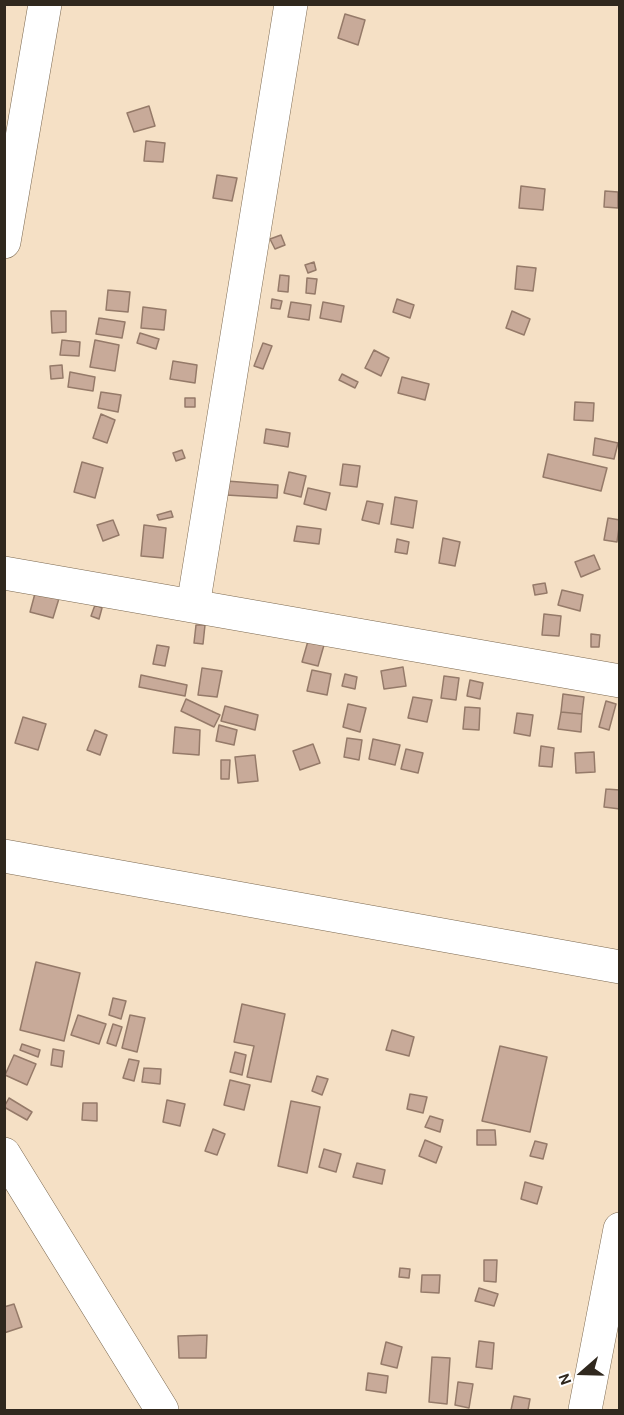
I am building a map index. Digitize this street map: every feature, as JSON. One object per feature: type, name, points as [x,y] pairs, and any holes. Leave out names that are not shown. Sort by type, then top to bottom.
[{"type":"street","points":[[4,242],[45,4]]},
{"type":"street","points":[[193,606],[291,4]]},
{"type":"street","points":[[4,573],[620,681]]},
{"type":"street","points":[[4,856],[620,968]]},
{"type":"street","points":[[4,1155],[162,1410]]},
{"type":"street","points":[[585,1410],[620,1229]]},
{"type":"building","points":[[345,14],[365,20],[358,45],[338,38]]},
{"type":"building","points":[[149,106],[155,126],[134,132],[127,113]]},
{"type":"building","points":[[146,141],[165,143],[163,162],[144,161]]},
{"type":"building","points":[[217,175],[237,178],[232,201],[213,198]]},
{"type":"building","points":[[521,186],[545,189],[543,210],[519,208]]},
{"type":"building","points":[[605,191],[618,192],[618,208],[604,207]]},
{"type":"building","points":[[281,235],[285,245],[275,249],[270,239]]},
{"type":"building","points":[[314,262],[316,270],[308,273],[305,265]]},
{"type":"building","points":[[517,266],[536,268],[533,291],[515,289]]},
{"type":"building","points":[[280,275],[289,276],[288,292],[278,291]]},
{"type":"building","points":[[307,278],[317,279],[315,294],[306,293]]},
{"type":"building","points":[[108,290],[130,292],[128,312],[106,310]]},
{"type":"building","points":[[272,299],[282,301],[280,309],[271,308]]},
{"type":"building","points":[[397,299],[414,305],[410,318],[393,312]]},
{"type":"building","points":[[291,302],[311,305],[309,320],[288,317]]},
{"type":"building","points":[[323,302],[344,306],[341,322],[320,318]]},
{"type":"building","points":[[143,307],[166,310],[164,330],[141,328]]},
{"type":"building","points":[[51,311],[66,311],[66,332],[52,333]]},
{"type":"building","points":[[512,311],[530,319],[524,335],[506,328]]},
{"type":"building","points":[[99,318],[125,322],[122,338],[96,334]]},
{"type":"building","points":[[140,333],[159,339],[156,349],[137,343]]},
{"type":"building","points":[[62,340],[80,342],[79,356],[60,355]]},
{"type":"building","points":[[95,340],[119,345],[115,371],[90,367]]},
{"type":"building","points":[[263,343],[272,346],[263,369],[254,366]]},
{"type":"building","points":[[374,350],[389,358],[381,376],[365,368]]},
{"type":"building","points":[[173,361],[197,365],[195,383],[170,379]]},
{"type":"building","points":[[62,365],[63,378],[51,379],[50,366]]},
{"type":"building","points":[[70,372],[95,377],[93,391],[68,387]]},
{"type":"building","points":[[342,374],[358,382],[355,388],[339,380]]},
{"type":"building","points":[[402,377],[429,384],[425,400],[398,393]]},
{"type":"building","points":[[101,392],[121,395],[118,412],[98,408]]},
{"type":"building","points":[[185,398],[195,398],[195,407],[185,407]]},
{"type":"building","points":[[575,402],[594,403],[593,421],[574,420]]},
{"type":"building","points":[[101,414],[115,420],[107,443],[93,438]]},
{"type":"building","points":[[266,429],[290,433],[288,447],[264,443]]},
{"type":"building","points":[[595,438],[618,443],[614,459],[593,455]]},
{"type":"building","points":[[182,450],[185,458],[176,461],[173,453]]},
{"type":"building","points":[[548,454],[607,468],[601,491],[543,477]]},
{"type":"building","points":[[82,462],[103,468],[95,498],[74,492]]},
{"type":"building","points":[[343,464],[360,466],[357,487],[340,485]]},
{"type":"building","points":[[289,472],[306,476],[301,497],[284,493]]},
{"type":"building","points":[[227,481],[278,485],[277,498],[226,495]]},
{"type":"building","points":[[308,488],[330,493],[326,510],[304,504]]},
{"type":"building","points":[[395,497],[417,501],[413,528],[391,524]]},
{"type":"building","points":[[367,501],[383,504],[379,524],[362,520]]},
{"type":"building","points":[[171,511],[173,517],[159,520],[157,515]]},
{"type":"building","points":[[608,518],[620,520],[617,542],[604,540]]},
{"type":"building","points":[[113,520],[119,535],[103,541],[97,525]]},
{"type":"building","points":[[144,525],[166,528],[163,558],[141,556]]},
{"type":"building","points":[[297,526],[321,529],[319,544],[294,541]]},
{"type":"building","points":[[443,538],[460,542],[455,566],[439,563]]},
{"type":"building","points":[[397,539],[409,542],[407,554],[395,552]]},
{"type":"building","points":[[594,555],[600,569],[581,577],[575,562]]},
{"type":"building","points":[[545,583],[547,593],[535,595],[533,585]]},
{"type":"building","points":[[37,586],[61,592],[53,618],[30,612]]},
{"type":"building","points":[[562,590],[583,595],[580,611],[558,605]]},
{"type":"building","points":[[95,605],[102,608],[99,619],[91,616]]},
{"type":"building","points":[[544,614],[561,616],[559,636],[542,635]]},
{"type":"building","points":[[196,625],[205,625],[203,644],[194,643]]},
{"type":"building","points":[[591,634],[600,635],[599,647],[591,647]]},
{"type":"building","points":[[308,641],[324,645],[318,666],[302,662]]},
{"type":"building","points":[[157,645],[169,647],[165,666],[153,664]]},
{"type":"building","points":[[403,667],[406,686],[384,689],[381,671]]},
{"type":"building","points":[[202,668],[222,671],[217,697],[198,695]]},
{"type":"building","points":[[312,670],[331,674],[327,695],[307,691]]},
{"type":"building","points":[[345,674],[357,677],[355,689],[342,686]]},
{"type":"building","points":[[141,675],[187,685],[185,696],[139,687]]},
{"type":"building","points":[[444,676],[459,678],[456,700],[441,698]]},
{"type":"building","points":[[470,680],[483,683],[480,699],[467,696]]},
{"type":"building","points":[[563,694],[584,697],[582,714],[561,712]]},
{"type":"building","points":[[413,697],[432,700],[427,722],[408,718]]},
{"type":"building","points":[[186,699],[220,715],[214,727],[181,711]]},
{"type":"building","points":[[606,701],[616,704],[609,730],[599,727]]},
{"type":"building","points":[[348,704],[366,708],[360,732],[343,727]]},
{"type":"building","points":[[225,706],[258,715],[255,730],[221,721]]},
{"type":"building","points":[[465,707],[480,708],[479,730],[463,729]]},
{"type":"building","points":[[561,712],[582,714],[581,732],[558,729]]},
{"type":"building","points":[[517,713],[533,715],[530,736],[514,733]]},
{"type":"building","points":[[23,717],[46,724],[38,750],[15,743]]},
{"type":"building","points":[[219,725],[237,730],[234,745],[216,741]]},
{"type":"building","points":[[175,727],[200,730],[199,755],[173,753]]},
{"type":"building","points":[[95,730],[107,735],[100,755],[87,750]]},
{"type":"building","points":[[347,738],[362,740],[359,760],[344,757]]},
{"type":"building","points":[[373,739],[400,745],[395,765],[369,759]]},
{"type":"building","points":[[313,744],[320,763],[300,770],[293,751]]},
{"type":"building","points":[[541,746],[554,748],[552,767],[539,766]]},
{"type":"building","points":[[406,749],[423,753],[418,773],[401,769]]},
{"type":"building","points":[[594,752],[595,772],[576,773],[575,753]]},
{"type":"building","points":[[255,755],[258,781],[238,783],[235,757]]},
{"type":"building","points":[[221,760],[230,760],[229,779],[221,779]]},
{"type":"building","points":[[606,789],[620,790],[620,809],[604,807]]},
{"type":"building","points":[[36,962],[80,973],[64,1041],[20,1030]]},
{"type":"building","points":[[113,998],[126,1001],[121,1019],[109,1015]]},
{"type":"building","points":[[242,1004],[285,1014],[271,1082],[247,1077],[254,1046],[234,1042]]},
{"type":"building","points":[[78,1015],[106,1024],[99,1044],[71,1035]]},
{"type":"building","points":[[130,1015],[145,1018],[137,1052],[122,1048]]},
{"type":"building","points":[[113,1024],[122,1027],[116,1046],[107,1043]]},
{"type":"building","points":[[392,1030],[414,1037],[409,1056],[386,1050]]},
{"type":"building","points":[[22,1044],[40,1050],[38,1057],[20,1050]]},
{"type":"building","points":[[500,1046],[547,1057],[530,1132],[482,1121]]},
{"type":"building","points":[[53,1049],[64,1051],[62,1067],[51,1065]]},
{"type":"building","points":[[235,1052],[246,1055],[242,1075],[230,1072]]},
{"type":"building","points":[[14,1055],[36,1064],[27,1085],[5,1075]]},
{"type":"building","points":[[129,1059],[139,1061],[134,1081],[123,1078]]},
{"type":"building","points":[[144,1068],[161,1069],[160,1084],[142,1082]]},
{"type":"building","points":[[317,1076],[328,1079],[322,1095],[312,1091]]},
{"type":"building","points":[[230,1080],[250,1085],[244,1110],[224,1105]]},
{"type":"building","points":[[410,1094],[427,1097],[423,1113],[407,1109]]},
{"type":"building","points":[[9,1098],[32,1112],[27,1120],[4,1107]]},
{"type":"building","points":[[167,1100],[185,1104],[180,1126],[163,1122]]},
{"type":"building","points":[[291,1101],[320,1107],[307,1173],[278,1166]]},
{"type":"building","points":[[83,1103],[97,1103],[97,1121],[82,1120]]},
{"type":"building","points":[[430,1116],[443,1120],[440,1132],[425,1127]]},
{"type":"building","points":[[213,1129],[225,1134],[217,1155],[205,1151]]},
{"type":"building","points":[[477,1130],[495,1130],[496,1145],[477,1145]]},
{"type":"building","points":[[425,1140],[442,1147],[436,1163],[419,1156]]},
{"type":"building","points":[[535,1141],[547,1144],[543,1159],[530,1156]]},
{"type":"building","points":[[324,1149],[341,1154],[336,1172],[319,1167]]},
{"type":"building","points":[[357,1163],[385,1170],[382,1184],[353,1177]]},
{"type":"building","points":[[525,1182],[542,1187],[537,1204],[521,1199]]},
{"type":"building","points":[[484,1260],[497,1260],[496,1282],[484,1281]]},
{"type":"building","points":[[400,1268],[410,1269],[409,1278],[399,1277]]},
{"type":"building","points":[[422,1275],[440,1275],[439,1293],[421,1292]]},
{"type":"building","points":[[479,1288],[498,1294],[494,1306],[475,1301]]},
{"type":"building","points":[[14,1304],[22,1327],[4,1333],[4,1307]]},
{"type":"building","points":[[207,1335],[206,1358],[179,1358],[178,1336]]},
{"type":"building","points":[[479,1341],[494,1343],[492,1369],[476,1367]]},
{"type":"building","points":[[386,1342],[402,1347],[397,1368],[381,1364]]},
{"type":"building","points":[[432,1357],[450,1358],[447,1404],[429,1402]]},
{"type":"building","points":[[368,1373],[388,1376],[386,1393],[366,1390]]},
{"type":"building","points":[[458,1382],[473,1384],[469,1408],[455,1405]]},
{"type":"building","points":[[514,1396],[530,1399],[528,1410],[511,1410]]}]
